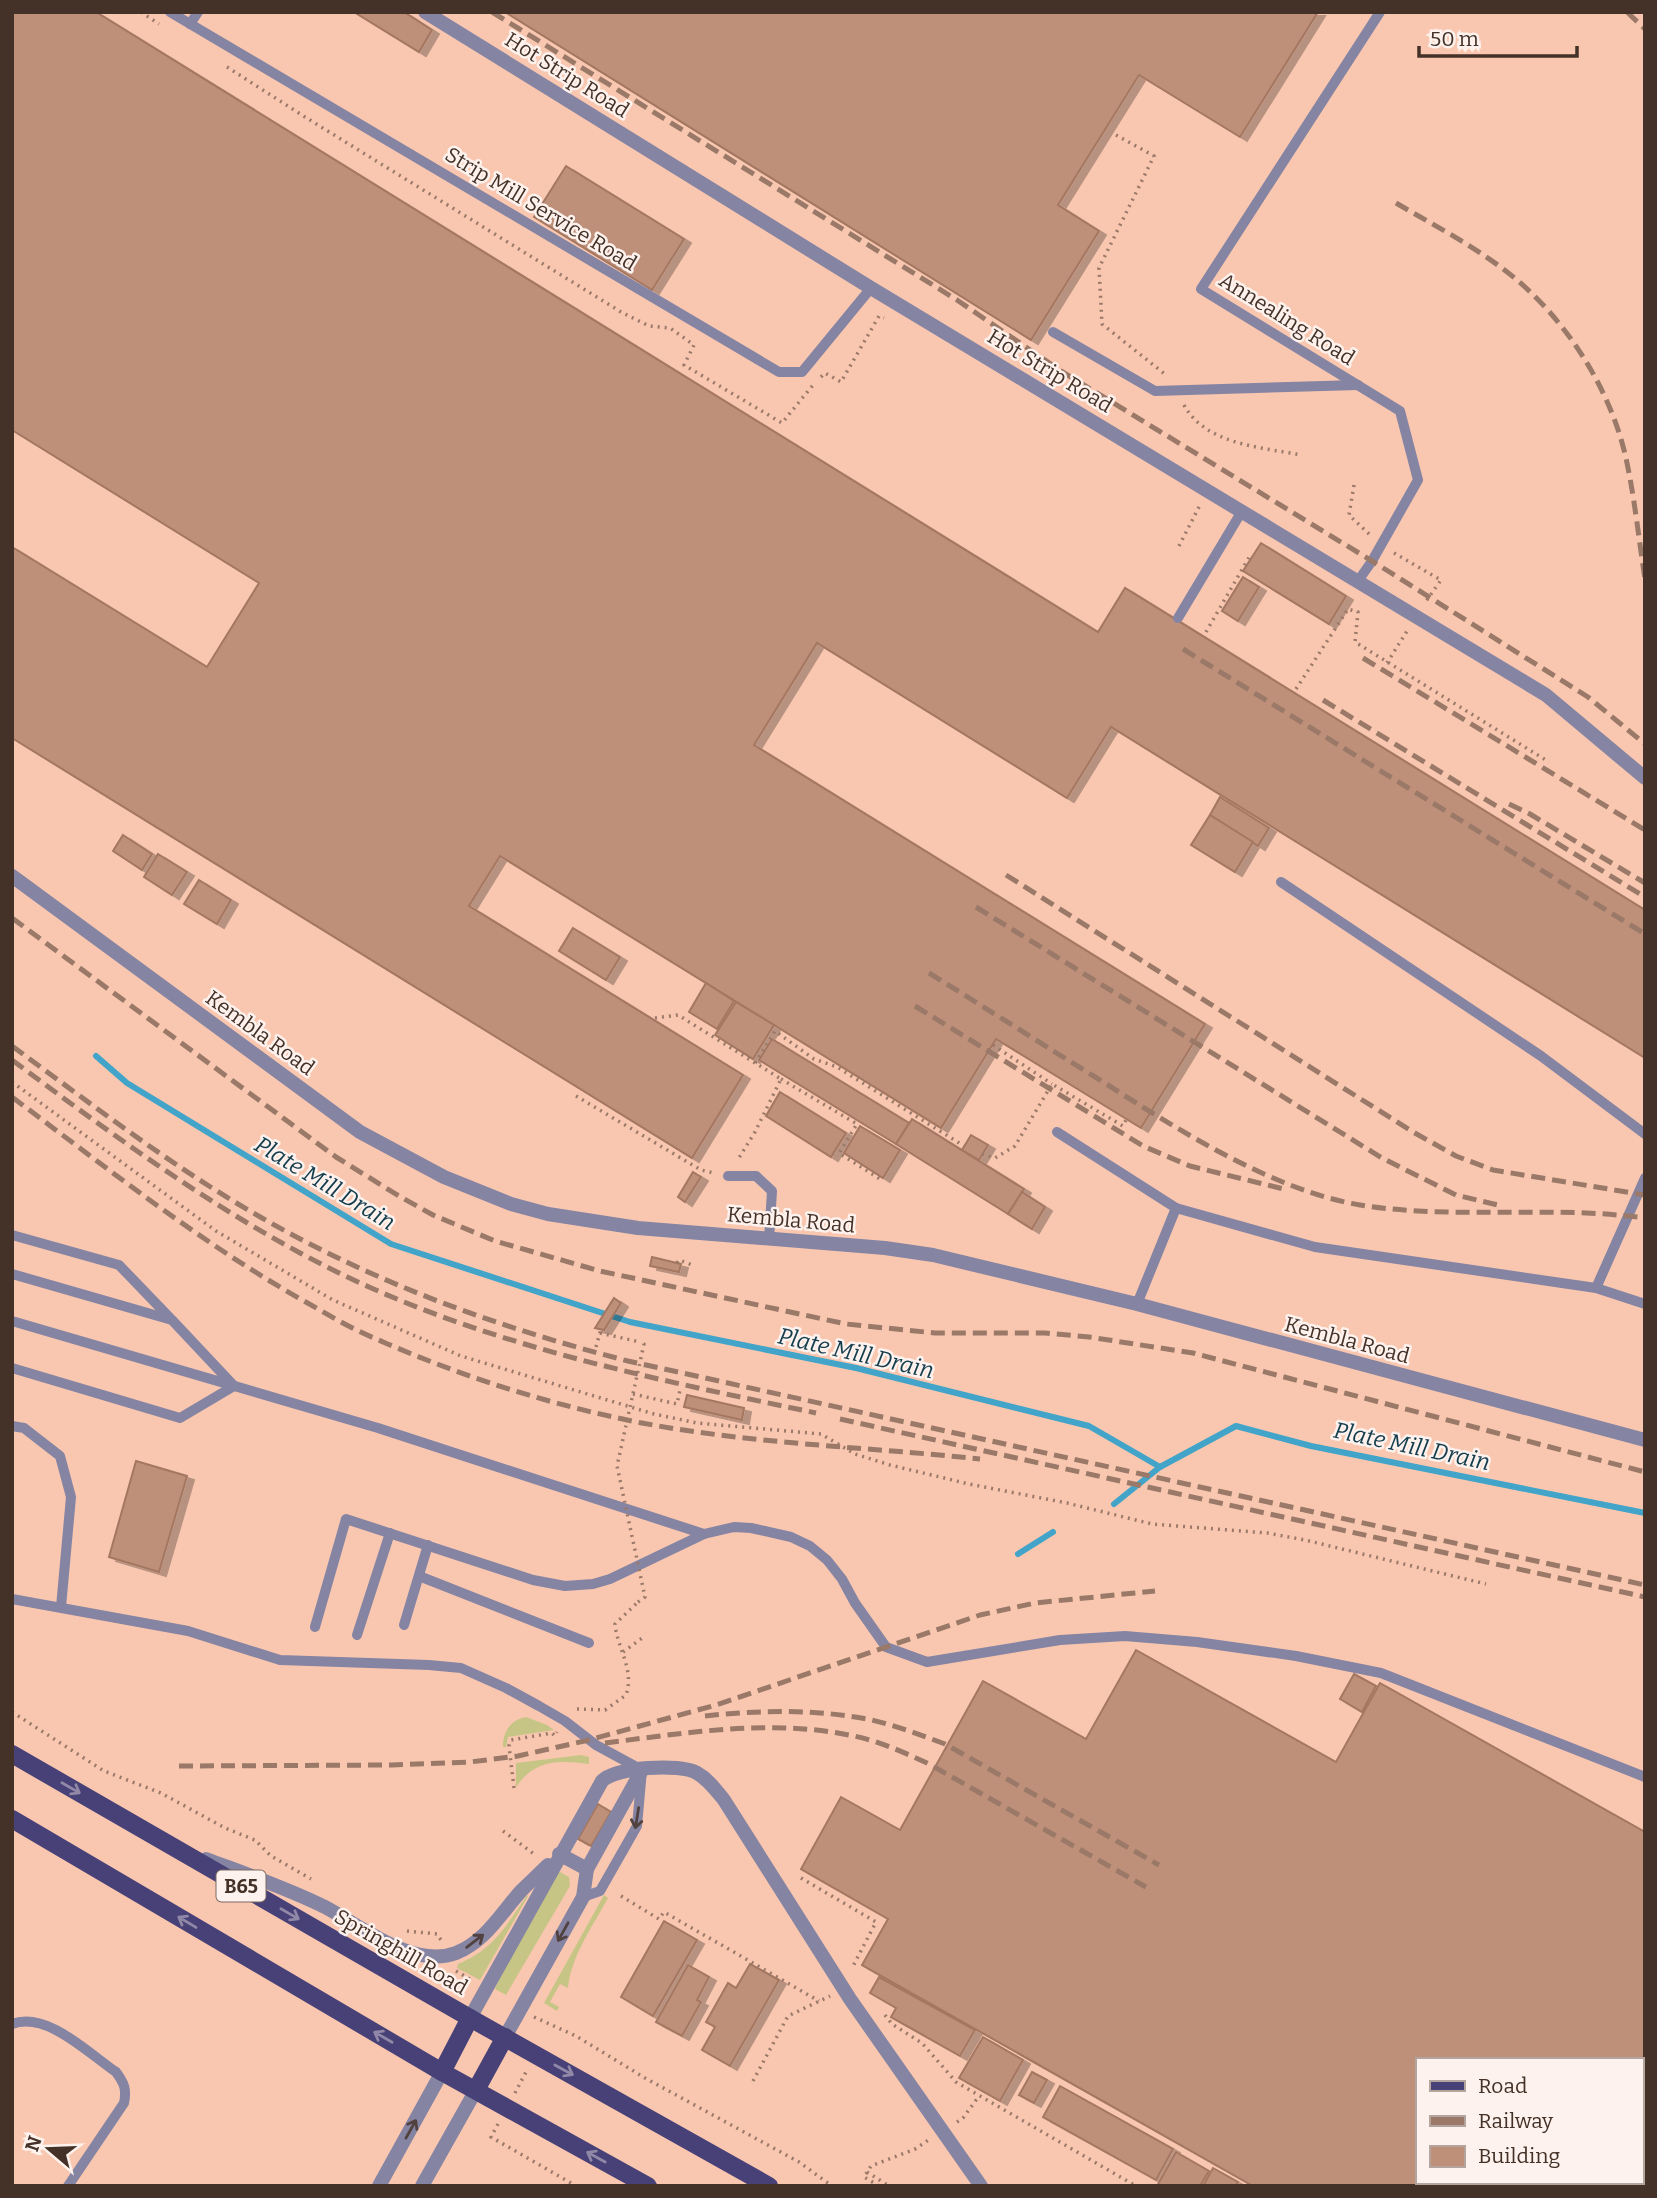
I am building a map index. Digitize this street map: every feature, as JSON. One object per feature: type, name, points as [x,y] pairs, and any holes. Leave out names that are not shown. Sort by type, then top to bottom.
[{"type":"main road","name":"Springhill Road","points":[[12,1754],[470,2018],[769,2186]]},
{"type":"main road","points":[[12,1819],[506,2108],[648,2186]]},
{"type":"main road","points":[[442,2071],[470,2018]]},
{"type":"main road","points":[[476,2090],[505,2037]]},
{"type":"street","name":"Hot Strip Road","points":[[425,12],[871,288],[1546,695],[1645,778]]},
{"type":"street","name":"Kembla Road","points":[[12,876],[350,1125],[444,1177],[512,1204],[548,1213],[638,1228],[886,1248],[933,1255],[1137,1304],[1645,1440]]},
{"type":"street","points":[[470,2018],[559,1854],[604,1778],[617,1773],[642,1770],[674,1767],[687,1769],[700,1774],[711,1784],[737,1819],[844,1990],[981,2186]]},
{"type":"street","points":[[505,2037],[583,1897],[587,1869],[642,1770]]},
{"type":"street","points":[[166,1843],[325,1907],[379,1938],[430,1957],[456,1953],[480,1939],[520,1892],[559,1854]]},
{"type":"street","points":[[559,1854],[587,1869]]},
{"type":"street","points":[[379,2186],[442,2071]]},
{"type":"street","points":[[422,2186],[476,2090]]},
{"type":"lane","name":"Strip Mill Service Road","points":[[170,12],[779,372],[802,372],[871,288]]},
{"type":"lane","points":[[190,24],[198,12]]},
{"type":"lane","name":"Annealing Road","points":[[1358,581],[1418,480],[1400,411],[1201,289],[1380,12]]},
{"type":"lane","points":[[1053,332],[1154,391],[1358,385]]},
{"type":"lane","points":[[1178,618],[1242,512]]},
{"type":"lane","points":[[1281,882],[1541,1056],[1645,1134]]},
{"type":"lane","points":[[1057,1132],[1177,1208],[1315,1247],[1595,1288],[1645,1304]]},
{"type":"lane","points":[[728,1176],[756,1176],[772,1191],[769,1240]]},
{"type":"lane","points":[[1595,1288],[1645,1178]]},
{"type":"lane","points":[[1137,1304],[1177,1208]]},
{"type":"lane","points":[[12,1235],[119,1265],[234,1386]]},
{"type":"lane","points":[[12,1274],[172,1320]]},
{"type":"lane","points":[[12,1321],[378,1428],[704,1534]]},
{"type":"lane","points":[[12,1368],[180,1418],[234,1386]]},
{"type":"lane","points":[[12,1426],[24,1428],[60,1456],[71,1497],[61,1607]]},
{"type":"lane","points":[[315,1627],[346,1519],[533,1580],[580,1586],[610,1579],[704,1534],[734,1527],[751,1528],[790,1537],[810,1546],[827,1560],[842,1579],[855,1603],[886,1647],[927,1662],[1060,1640],[1114,1636],[1172,1639],[1296,1656],[1381,1673],[1645,1777]]},
{"type":"lane","points":[[357,1635],[390,1533]]},
{"type":"lane","points":[[404,1625],[428,1545]]},
{"type":"lane","points":[[419,1576],[589,1643]]},
{"type":"lane","points":[[12,1599],[188,1631],[280,1660],[461,1668],[506,1688],[565,1721],[596,1745],[642,1770],[637,1826],[600,1891],[583,1897]]},
{"type":"lane","points":[[12,2024],[27,2020],[50,2026],[116,2073],[124,2082],[127,2092],[124,2103],[68,2186]]},
{"type":"path","points":[[141,12],[160,24]]},
{"type":"path","points":[[222,63],[621,312],[649,326],[670,328],[694,345],[684,365],[782,422],[802,395],[825,373],[841,382],[879,316],[890,319]]},
{"type":"path","points":[[1116,135],[1154,156],[1099,268],[1102,324],[1166,375],[1172,385]]},
{"type":"path","points":[[1183,405],[1189,415],[1219,438],[1301,456]]},
{"type":"path","points":[[1354,485],[1349,515],[1381,545],[1441,580],[1387,664]]},
{"type":"path","points":[[1179,546],[1201,506],[1189,499]]},
{"type":"path","points":[[1206,632],[1251,554]]},
{"type":"path","points":[[1296,689],[1348,609],[1358,612],[1355,642],[1549,762]]},
{"type":"path","points":[[655,1018],[678,1015],[858,1124],[839,1153],[880,1178]]},
{"type":"path","points":[[755,1063],[775,1031],[814,1059],[838,1067],[964,1146]]},
{"type":"path","points":[[993,1045],[1052,1084]]},
{"type":"path","points":[[576,1096],[699,1173],[728,1176],[755,1132],[781,1079]]},
{"type":"path","points":[[12,1082],[216,1231],[333,1300],[461,1356],[654,1414],[697,1423],[821,1434],[855,1454],[969,1485],[1067,1503],[1152,1524],[1267,1533],[1306,1540],[1486,1584]]},
{"type":"path","points":[[677,1263],[679,1260],[692,1265]]},
{"type":"path","points":[[572,1710],[600,1710],[613,1706],[624,1697],[628,1688],[623,1652],[615,1630],[616,1622],[645,1597],[617,1466],[644,1343],[601,1331],[596,1347]]},
{"type":"path","points":[[633,1394],[677,1404],[680,1390]]},
{"type":"path","points":[[623,1652],[645,1636]]},
{"type":"path","points":[[12,1712],[104,1771],[161,1793],[225,1828],[255,1840],[271,1856],[316,1882]]},
{"type":"path","points":[[514,1788],[509,1746],[511,1740],[552,1733],[555,1736],[557,1732]]},
{"type":"path","points":[[503,1831],[534,1854]]},
{"type":"path","points":[[753,2081],[788,2017],[860,1982],[851,1966],[876,1922],[801,1878]]},
{"type":"path","points":[[621,1896],[659,1919],[664,1912],[819,2001]]},
{"type":"path","points":[[396,1928],[437,1934],[443,1943]]},
{"type":"path","points":[[450,1968],[478,1984]]},
{"type":"path","points":[[884,2013],[892,2024],[922,2043],[956,2082],[1136,2186]]},
{"type":"path","points":[[541,2021],[576,2036],[645,2078],[799,2162],[832,2186]]},
{"type":"path","points":[[536,2054],[491,2137],[576,2186]]},
{"type":"path","points":[[871,2166],[864,2178],[879,2186]]},
{"type":"path","points":[[867,2172],[889,2186]]},
{"type":"shaded area","points":[[526,1717],[554,1730],[508,1737],[506,1747],[503,1747],[508,1728]]},
{"type":"shaded area","points":[[581,1755],[589,1757],[589,1764],[558,1762],[540,1766],[523,1778],[516,1787],[516,1763]]},
{"type":"shaded area","points":[[560,1872],[569,1877],[570,1886],[506,1995],[495,1989],[505,1964]]},
{"type":"shaded area","points":[[527,1895],[480,1980],[457,1968],[458,1964],[481,1951],[498,1936]]},
{"type":"shaded area","points":[[604,1895],[608,1898],[573,1964],[568,1988],[560,1984],[550,2002],[559,2007],[557,2011],[544,2003]]},
{"type":"building","points":[[12,12],[96,12],[1098,632],[1125,588],[1645,910],[1645,1058],[1111,727],[1067,798],[817,643],[754,745],[1205,1024],[1141,1128],[996,1039],[941,1128],[500,856],[469,906],[743,1075],[692,1158],[12,738],[12,547],[207,667],[259,583],[12,430]]},
{"type":"building","points":[[354,12],[404,12],[432,30],[419,52]]},
{"type":"building","points":[[505,12],[1318,12],[1240,137],[1139,75],[1058,205],[1099,231],[1031,340]]},
{"type":"building","points":[[566,166],[684,239],[652,290],[534,217]]},
{"type":"building","points":[[1261,543],[1346,596],[1329,624],[1243,571]]},
{"type":"building","points":[[1243,577],[1259,587],[1238,621],[1222,611]]},
{"type":"building","points":[[1220,797],[1269,828],[1258,846],[1210,815]]},
{"type":"building","points":[[1210,815],[1253,842],[1235,872],[1191,845]]},
{"type":"building","points":[[123,835],[152,854],[142,870],[113,851]]},
{"type":"building","points":[[158,854],[187,872],[172,895],[144,877]]},
{"type":"building","points":[[199,880],[231,900],[217,924],[184,904]]},
{"type":"building","points":[[573,928],[620,957],[606,980],[559,951]]},
{"type":"building","points":[[706,983],[734,1001],[717,1029],[689,1012]]},
{"type":"building","points":[[736,1002],[774,1025],[753,1059],[715,1035]]},
{"type":"building","points":[[772,1039],[909,1123],[896,1144],[759,1060]]},
{"type":"building","points":[[780,1092],[846,1133],[831,1157],[766,1116]]},
{"type":"building","points":[[912,1119],[1024,1189],[1008,1214],[896,1144]]},
{"type":"building","points":[[860,1126],[900,1150],[883,1178],[844,1153]]},
{"type":"building","points":[[971,1135],[988,1145],[979,1160],[962,1150]]},
{"type":"building","points":[[693,1172],[701,1177],[685,1202],[678,1197]]},
{"type":"building","points":[[1022,1192],[1045,1207],[1032,1229],[1008,1214]]},
{"type":"building","points":[[652,1257],[681,1264],[679,1272],[650,1266]]},
{"type":"building","points":[[614,1298],[621,1303],[604,1330],[595,1328]]},
{"type":"building","points":[[687,1395],[744,1408],[742,1420],[684,1407]]},
{"type":"building","points":[[136,1461],[187,1476],[159,1572],[109,1557]]},
{"type":"building","points":[[1136,1650],[1336,1762],[1380,1683],[1645,1832],[1645,2186],[1253,2186],[862,1965],[888,1919],[801,1869],[841,1797],[900,1830],[983,1681],[1086,1739]]},
{"type":"building","points":[[1354,1674],[1376,1686],[1362,1712],[1340,1699]]},
{"type":"building","points":[[598,1804],[611,1812],[591,1846],[578,1839]]},
{"type":"building","points":[[664,1921],[697,1940],[653,2016],[621,1997]]},
{"type":"building","points":[[750,1964],[779,1980],[730,2066],[702,2050],[715,2027],[706,2022],[728,1983],[736,1988]]},
{"type":"building","points":[[688,1965],[709,1977],[697,2000],[701,2002],[682,2036],[656,2022]]},
{"type":"building","points":[[879,1977],[975,2030],[960,2056],[891,2017],[896,2008],[870,1993]]},
{"type":"building","points":[[983,2037],[1023,2060],[1000,2101],[959,2078]]},
{"type":"building","points":[[1032,2072],[1047,2080],[1034,2103],[1019,2095]]},
{"type":"building","points":[[1060,2086],[1173,2149],[1156,2180],[1043,2117]]},
{"type":"building","points":[[1176,2152],[1209,2171],[1200,2186],[1157,2186]]},
{"type":"building","points":[[1213,2168],[1238,2182],[1235,2186],[1203,2186]]},
{"type":"waterway","name":"Plate Mill Drain","points":[[96,1056],[127,1083],[391,1244],[630,1322],[856,1368],[1089,1426],[1160,1467],[1236,1426],[1311,1446],[1645,1513]]},
{"type":"waterway","points":[[1114,1504],[1160,1467]]},
{"type":"waterway","points":[[1018,1554],[1053,1532]]},
{"type":"railway","points":[[492,12],[957,300],[1061,371],[1588,697],[1645,744]]},
{"type":"railway","points":[[1627,12],[1645,29]]},
{"type":"railway","points":[[1396,203],[1488,258],[1517,280],[1555,318],[1587,362],[1611,412],[1627,463],[1645,579]]},
{"type":"railway","points":[[1183,649],[1645,934]]},
{"type":"railway","points":[[1363,658],[1645,830]]},
{"type":"railway","points":[[1323,700],[1645,897]]},
{"type":"railway","points":[[1509,804],[1645,883]]},
{"type":"railway","points":[[1006,875],[1413,1132],[1456,1156],[1493,1170],[1645,1195]]},
{"type":"railway","points":[[976,907],[1382,1158],[1456,1195],[1498,1205]]},
{"type":"railway","points":[[12,918],[336,1157],[433,1215],[495,1241],[600,1271],[846,1324],[935,1333],[1045,1333],[1193,1353],[1645,1472]]},
{"type":"railway","points":[[929,973],[1197,1139],[1295,1187],[1328,1198],[1395,1209],[1431,1212],[1609,1214],[1645,1218]]},
{"type":"railway","points":[[915,1006],[1143,1146],[1190,1166],[1288,1190]]},
{"type":"railway","points":[[12,1046],[104,1114],[229,1199],[350,1264],[486,1319],[628,1361],[1645,1585]]},
{"type":"railway","points":[[12,1060],[97,1123],[229,1212],[321,1264],[369,1287],[423,1309],[533,1347],[645,1376],[816,1413]]},
{"type":"railway","points":[[12,1097],[228,1255],[356,1330],[439,1365],[539,1398],[642,1423],[726,1436],[980,1459]]},
{"type":"railway","points":[[840,1419],[1645,1597]]},
{"type":"railway","points":[[179,1766],[392,1765],[470,1762],[518,1756],[589,1740],[716,1705],[980,1615],[1035,1603],[1155,1591]]},
{"type":"railway","points":[[705,1716],[810,1712],[852,1716],[900,1728],[945,1744],[1159,1865]]},
{"type":"railway","points":[[605,1743],[758,1728],[819,1730],[859,1737],[929,1764],[1146,1887]]}]
